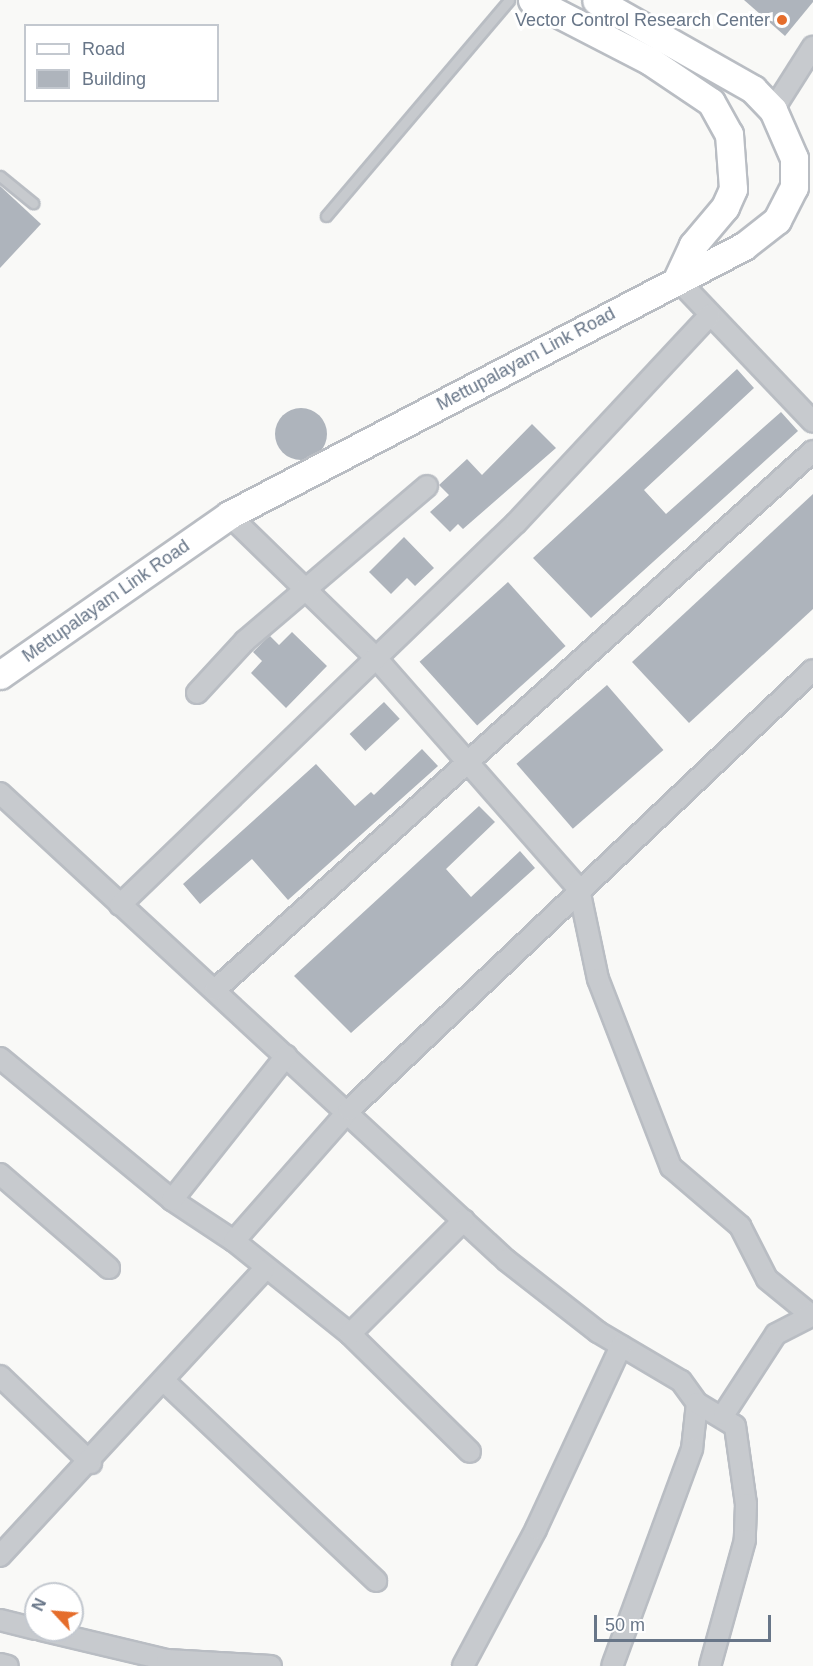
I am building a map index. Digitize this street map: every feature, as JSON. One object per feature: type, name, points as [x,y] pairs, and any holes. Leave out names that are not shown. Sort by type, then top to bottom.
[{"type":"street","points":[[532,0],[650,61],[702,96],[729,134],[733,189],[725,207],[693,245],[677,279],[813,422]]},
{"type":"street","name":"Mettupalayam Link Road","points":[[0,675],[229,515],[744,246],[777,220],[803,185],[788,134],[773,110],[753,90],[596,0]]},
{"type":"street","points":[[773,110],[813,48]]},
{"type":"street","points":[[120,904],[516,523],[675,359],[710,315]]},
{"type":"street","points":[[215,990],[470,765],[813,451]]},
{"type":"street","points":[[197,693],[305,588],[427,486]]},
{"type":"street","points":[[229,515],[376,658],[579,889],[598,979],[671,1167],[740,1226],[766,1279],[812,1315],[776,1334],[724,1414]]},
{"type":"street","points":[[234,1241],[349,1110],[579,889],[813,670]]},
{"type":"street","points":[[0,793],[286,1056],[349,1110],[540,1289],[621,1346],[681,1381],[697,1402],[724,1414],[735,1426],[741,1459],[745,1540],[710,1666]]},
{"type":"street","points":[[172,1200],[286,1056]]},
{"type":"street","points":[[0,1058],[172,1200],[234,1241],[264,1270],[350,1334],[471,1452]]},
{"type":"street","points":[[0,1174],[109,1268]]},
{"type":"street","points":[[350,1334],[464,1220]]},
{"type":"street","points":[[0,1556],[92,1463],[162,1380],[264,1270]]},
{"type":"street","points":[[462,1666],[536,1528],[621,1346]]},
{"type":"street","points":[[0,1376],[92,1463]]},
{"type":"street","points":[[162,1380],[376,1581]]},
{"type":"street","points":[[612,1666],[692,1449],[697,1402]]},
{"type":"street","points":[[0,1620],[24,1626]]},
{"type":"street","points":[[84,1640],[167,1660],[271,1666]]},
{"type":"street","points":[[0,1664],[8,1666]]},
{"type":"lane","points":[[327,216],[509,0]]},
{"type":"lane","points":[[0,176],[33,203]]},
{"type":"building","name":"Vector Control Research Center","points":[[744,0],[813,0],[813,2],[785,36]]},
{"type":"building","points":[[0,186],[41,224],[0,268]]},
{"type":"building","points":[[737,369],[754,388],[644,490],[666,514],[781,412],[798,431],[591,618],[533,558]]},
{"type":"building","points":[[301,408],[315,412],[323,420],[327,434],[323,448],[315,456],[301,460],[287,456],[279,448],[275,434],[279,420],[287,412]]},
{"type":"building","points":[[532,424],[556,448],[463,529],[458,524],[450,532],[430,512],[449,495],[439,485],[467,459],[482,475]]},
{"type":"building","points":[[813,494],[813,609],[689,723],[632,662]]},
{"type":"building","points":[[404,537],[434,568],[415,586],[407,578],[391,594],[369,572]]},
{"type":"building","points":[[508,582],[566,646],[477,726],[420,662]]},
{"type":"building","points":[[292,632],[327,666],[286,708],[251,673],[262,661],[253,652],[266,639],[270,636],[279,645]]},
{"type":"building","points":[[607,685],[663,750],[573,829],[516,764]]},
{"type":"building","points":[[384,702],[400,719],[365,751],[350,734]]},
{"type":"building","points":[[422,749],[438,766],[288,900],[252,859],[200,904],[183,884],[316,764],[355,806],[371,792],[374,795]]},
{"type":"building","points":[[479,806],[495,822],[446,869],[471,897],[520,851],[535,868],[351,1033],[294,976]]},
{"type":"place","name":"Vector Control Research Center","points":[[782,20]]}]
